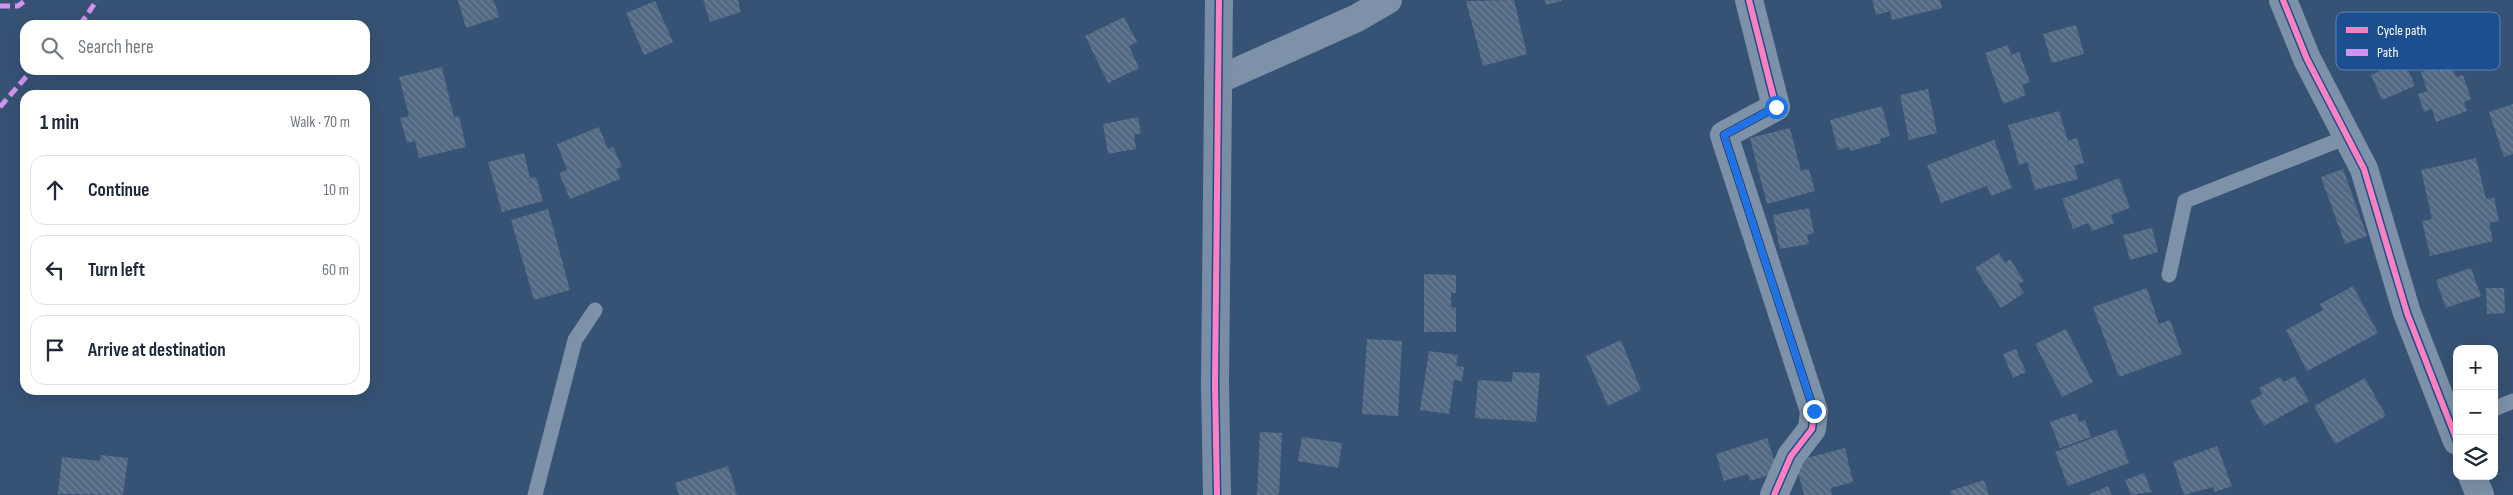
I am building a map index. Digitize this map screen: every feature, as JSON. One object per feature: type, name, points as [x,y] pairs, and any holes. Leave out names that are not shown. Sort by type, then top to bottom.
[{"type":"street","points":[[1217,495],[1215,373],[1219,0]]},
{"type":"street","points":[[1218,80],[1357,18],[1388,0]]},
{"type":"street","points":[[1749,0],[1776,107],[1724,135],[1814,411],[1812,429],[1791,456],[1774,495]]},
{"type":"street","points":[[2283,0],[2307,59],[2364,169],[2407,313],[2453,427]]},
{"type":"street","points":[[2474,480],[2480,495]]},
{"type":"lane","points":[[2169,275],[2185,202],[2346,137]]},
{"type":"lane","points":[[535,495],[575,340],[595,310]]},
{"type":"lane","points":[[2498,407],[2513,401]]},
{"type":"building","points":[[458,0],[494,0],[499,17],[466,28]]},
{"type":"building","points":[[703,0],[738,0],[741,12],[710,22]]},
{"type":"building","points":[[1514,0],[1527,54],[1483,66],[1466,1]]},
{"type":"building","points":[[1545,0],[1561,0],[1562,1],[1546,5]]},
{"type":"building","points":[[1872,0],[1940,0],[1942,8],[1892,20],[1890,11],[1876,15]]},
{"type":"building","points":[[655,1],[673,42],[644,55],[626,13]]},
{"type":"building","points":[[1124,17],[1137,42],[1129,46],[1139,68],[1108,83],[1085,36]]},
{"type":"building","points":[[2076,25],[2084,54],[2052,63],[2043,34]]},
{"type":"building","points":[[2008,45],[2011,55],[2019,52],[2030,82],[2022,85],[2026,95],[2003,104],[1985,53]]},
{"type":"building","points":[[442,67],[454,118],[459,116],[466,147],[419,158],[415,141],[407,143],[400,118],[409,116],[399,77]]},
{"type":"building","points":[[2382,70],[2408,70],[2415,86],[2382,100],[2371,75]]},
{"type":"building","points":[[2427,70],[2454,70],[2456,77],[2463,75],[2471,99],[2464,102],[2467,111],[2436,122],[2432,109],[2424,112],[2418,94],[2427,91],[2421,72]]},
{"type":"building","points":[[1928,89],[1937,133],[1909,140],[1900,95]]},
{"type":"building","points":[[2513,104],[2513,154],[2504,157],[2489,112]]},
{"type":"building","points":[[1882,106],[1890,136],[1880,139],[1881,143],[1850,151],[1849,147],[1838,150],[1830,120]]},
{"type":"building","points":[[2059,111],[2068,141],[2077,138],[2084,163],[2074,166],[2078,179],[2035,190],[2027,162],[2019,165],[2008,125]]},
{"type":"building","points":[[1138,117],[1141,133],[1134,135],[1136,149],[1108,154],[1103,124]]},
{"type":"building","points":[[599,127],[608,149],[613,147],[622,167],[616,169],[620,179],[570,199],[559,173],[567,170],[557,144]]},
{"type":"building","points":[[1790,128],[1801,171],[1809,169],[1815,191],[1767,204],[1750,138]]},
{"type":"building","points":[[1994,140],[2012,188],[1991,196],[1987,186],[1941,203],[1927,165]]},
{"type":"building","points":[[524,153],[530,178],[536,177],[543,201],[502,212],[488,162]]},
{"type":"building","points":[[2476,158],[2486,199],[2494,198],[2499,221],[2489,223],[2493,241],[2430,256],[2422,221],[2432,219],[2421,170]]},
{"type":"building","points":[[2343,169],[2367,236],[2345,244],[2321,177]]},
{"type":"building","points":[[2119,178],[2130,208],[2111,215],[2114,223],[2092,231],[2088,223],[2073,229],[2062,199]]},
{"type":"building","points":[[1809,208],[1814,233],[1807,235],[1809,244],[1780,249],[1773,215]]},
{"type":"building","points":[[548,209],[570,290],[534,300],[511,220]]},
{"type":"building","points":[[2152,228],[2158,252],[2130,260],[2123,235]]},
{"type":"building","points":[[1999,253],[2005,263],[2010,259],[2024,281],[2018,284],[2024,293],[2001,308],[1975,268]]},
{"type":"building","points":[[2471,268],[2481,296],[2446,308],[2436,280]]},
{"type":"building","points":[[1424,274],[1456,275],[1456,293],[1451,293],[1451,307],[1456,308],[1456,332],[1424,332]]},
{"type":"building","points":[[2353,286],[2378,333],[2307,371],[2286,330],[2323,310],[2320,304]]},
{"type":"building","points":[[2147,288],[2159,324],[2170,320],[2182,354],[2119,377],[2093,307]]},
{"type":"building","points":[[2486,288],[2504,288],[2505,313],[2487,314]]},
{"type":"building","points":[[2066,329],[2093,382],[2062,397],[2035,344]]},
{"type":"building","points":[[1367,339],[1402,341],[1398,416],[1362,414]]},
{"type":"building","points":[[1621,340],[1641,390],[1608,406],[1586,356]]},
{"type":"building","points":[[2016,349],[2026,372],[2013,378],[2003,354]]},
{"type":"building","points":[[1429,351],[1458,355],[1456,366],[1464,367],[1462,381],[1454,380],[1449,414],[1420,410]]},
{"type":"building","points":[[1513,372],[1540,373],[1536,422],[1475,418],[1478,380],[1512,382]]},
{"type":"building","points":[[2295,376],[2309,401],[2264,426],[2250,401],[2262,394],[2259,388],[2280,377],[2284,382]]},
{"type":"building","points":[[2365,378],[2386,416],[2335,444],[2314,406]]},
{"type":"building","points":[[2076,413],[2079,422],[2085,420],[2091,437],[2060,448],[2050,422]]},
{"type":"building","points":[[2116,429],[2129,463],[2068,486],[2055,452]]},
{"type":"building","points":[[1260,432],[1282,433],[1279,495],[1257,495]]},
{"type":"building","points":[[1302,437],[1342,443],[1338,468],[1298,461]]},
{"type":"building","points":[[1767,438],[1778,472],[1750,481],[1748,474],[1724,481],[1716,454]]},
{"type":"building","points":[[2217,446],[2232,486],[2215,492],[2213,487],[2184,495],[2173,462]]},
{"type":"building","points":[[1845,448],[1853,482],[1831,488],[1832,495],[1804,495],[1795,461]]},
{"type":"building","points":[[101,455],[128,458],[123,495],[58,494],[62,457],[100,461]]},
{"type":"building","points":[[728,466],[737,495],[679,495],[675,483]]},
{"type":"building","points":[[2144,473],[2152,492],[2131,495],[2125,480]]},
{"type":"building","points":[[1984,480],[1989,495],[1952,495],[1950,491]]},
{"type":"building","points":[[2108,486],[2112,495],[2088,495]]},
{"type":"marked path","points":[[0,6],[18,6],[26,0]]},
{"type":"marked path","points":[[83,20],[97,0]]},
{"type":"marked path","points":[[0,107],[28,75]]},
{"type":"cycle path","points":[[1217,495],[1215,383],[1219,0]]},
{"type":"cycle path","points":[[1749,0],[1776,107],[1724,135],[1814,411],[1812,429],[1791,456],[1774,495]]},
{"type":"cycle path","points":[[2283,0],[2307,59],[2364,169],[2407,313],[2455,435]]},
{"type":"route","points":[[1776,107],[1724,135],[1814,411]]}]
